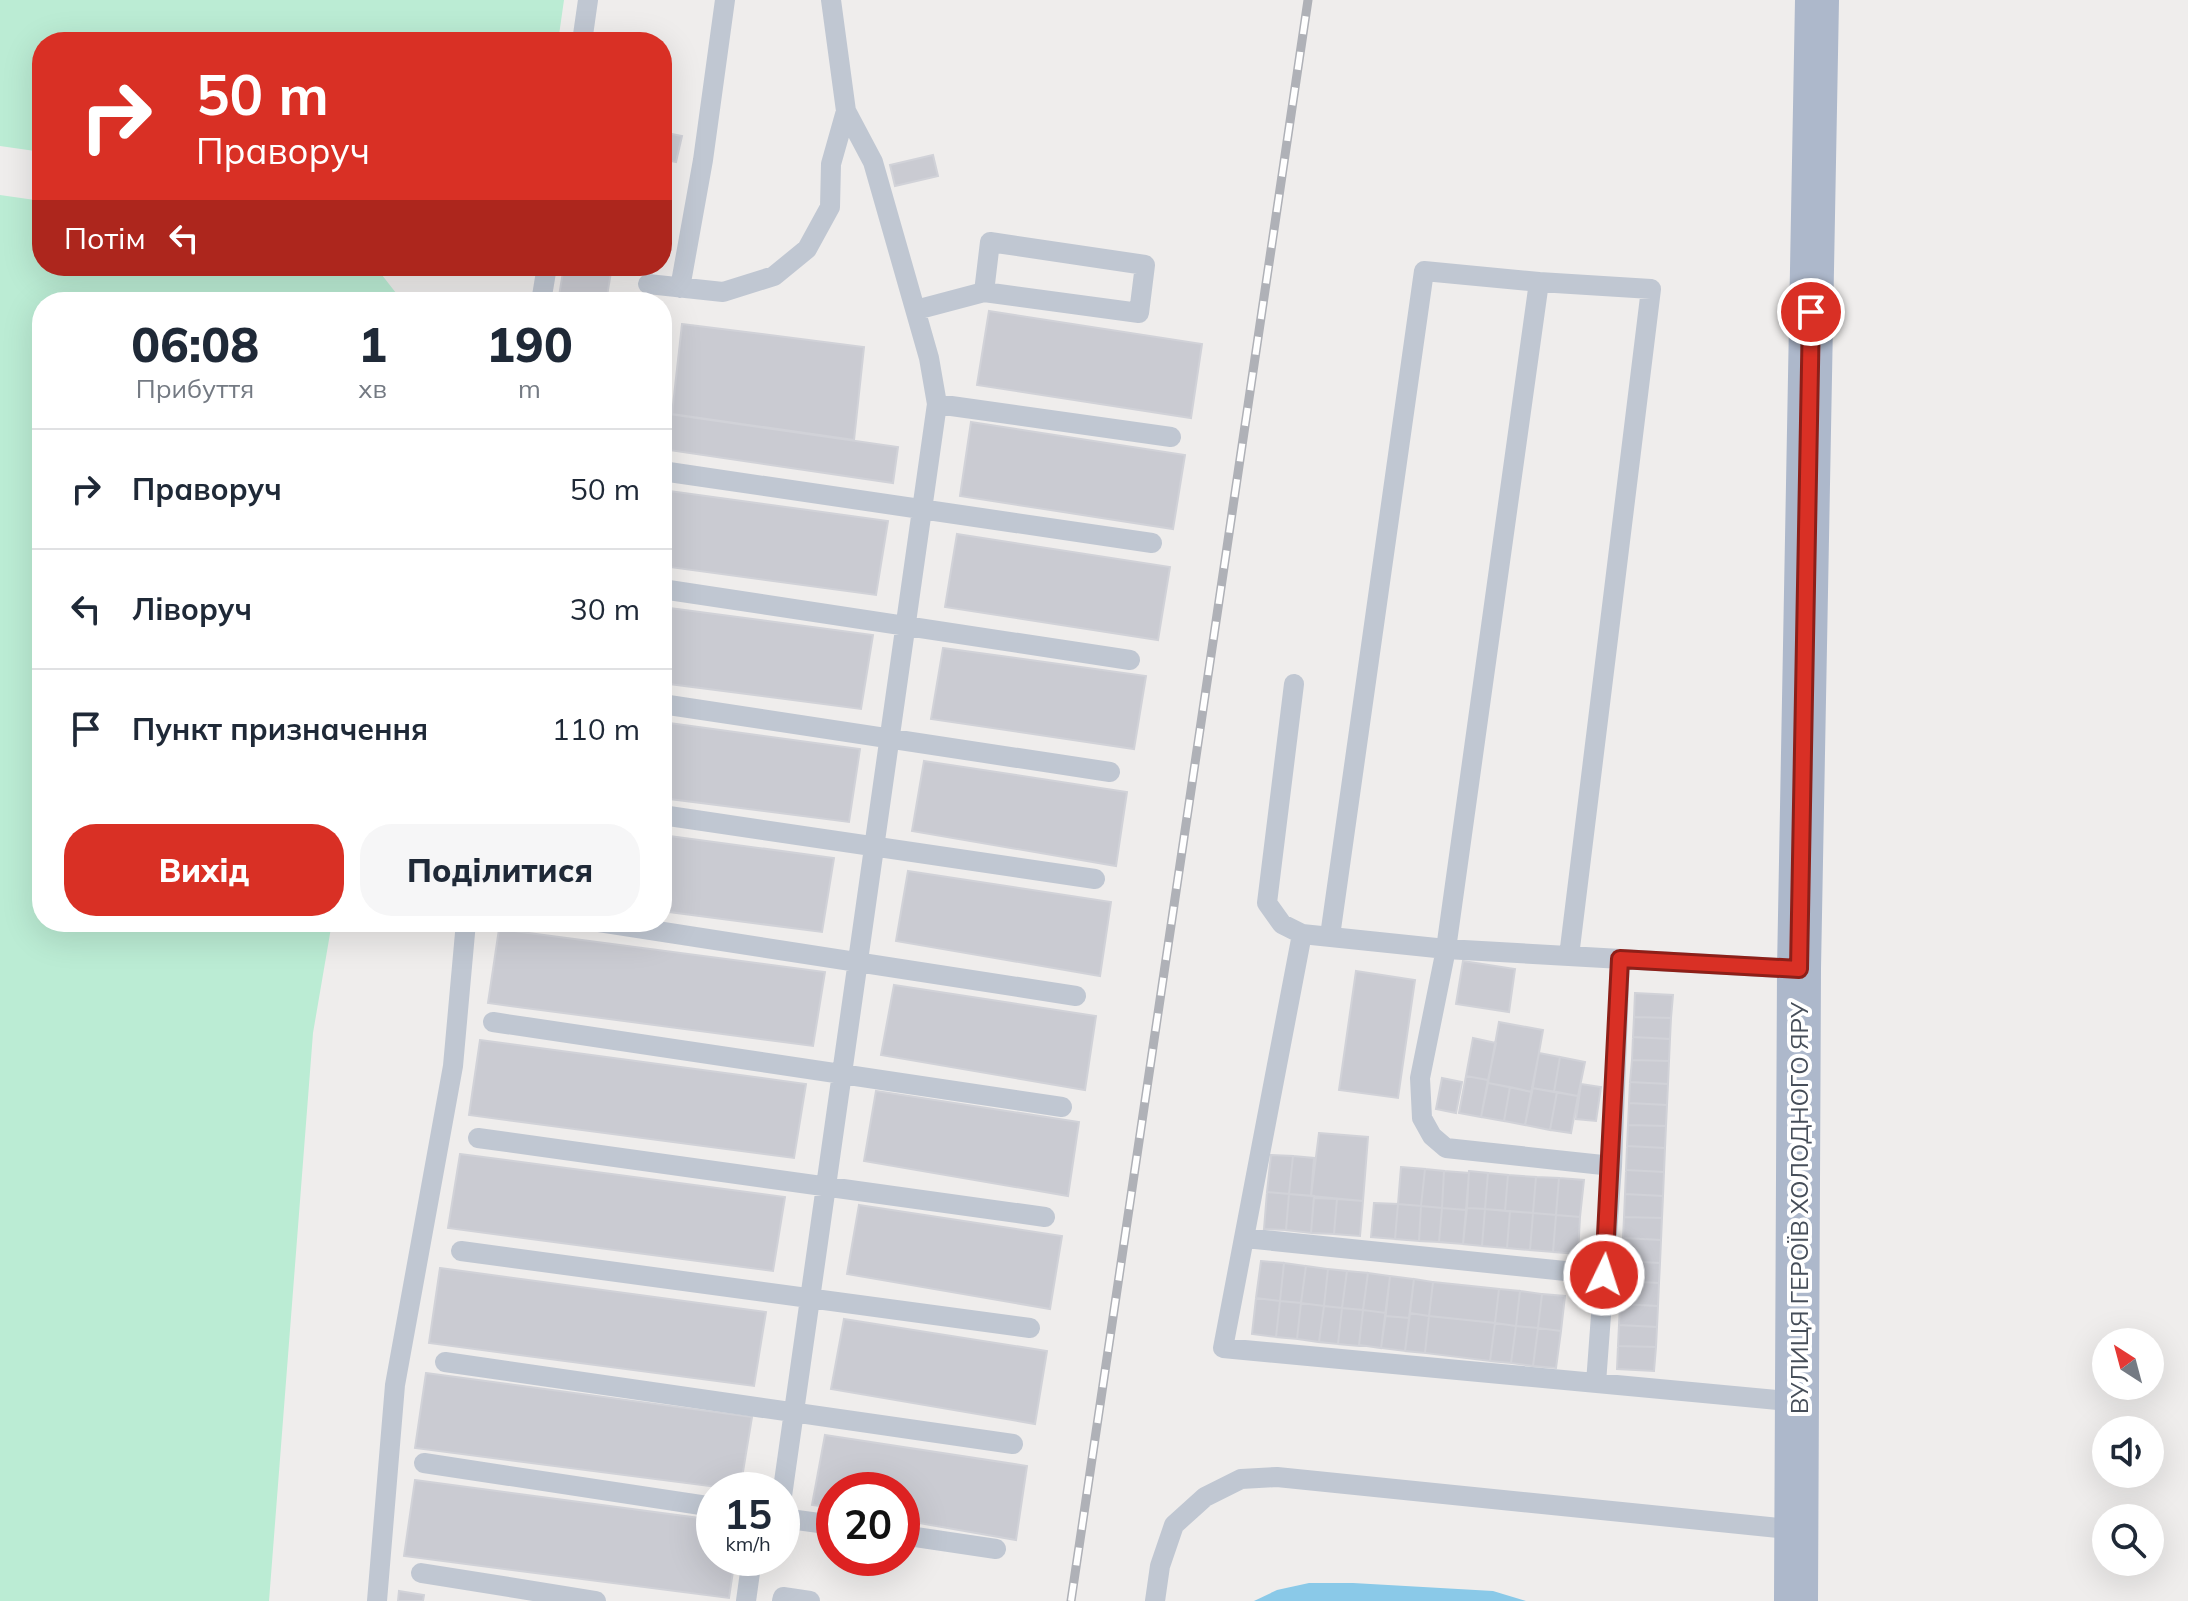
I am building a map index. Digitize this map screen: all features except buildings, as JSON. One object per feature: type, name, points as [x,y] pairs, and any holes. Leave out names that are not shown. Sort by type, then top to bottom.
[{"type":"main road","name":"ВУЛИЦЯ ГЕРОЇВ ХОЛОДНОГО ЯРУ","points":[[1796,1601],[1799,969],[1817,0]]},
{"type":"lane","points":[[583,32],[588,0]]},
{"type":"lane","points":[[680,288],[703,160],[725,0]]},
{"type":"lane","points":[[785,1472],[937,404],[929,358],[873,162],[846,111],[831,0]]},
{"type":"lane","points":[[648,284],[723,292],[774,276],[807,249],[830,207],[831,164],[846,111]]},
{"type":"lane","points":[[916,310],[984,292],[1139,313],[1145,265],[990,242],[984,292]]},
{"type":"lane","points":[[1330,936],[1424,271],[1651,289],[1569,956]]},
{"type":"lane","points":[[1539,282],[1446,949],[1420,1078],[1422,1118],[1432,1136],[1446,1148],[1612,1166]]},
{"type":"lane","points":[[937,404],[1171,437]]},
{"type":"lane","points":[[672,472],[1152,543]]},
{"type":"lane","points":[[672,591],[1130,660]]},
{"type":"lane","points":[[1294,684],[1267,903],[1282,924],[1302,934],[1446,949],[1799,969]]},
{"type":"lane","points":[[672,705],[1110,772]]},
{"type":"lane","points":[[672,817],[1095,879]]},
{"type":"lane","points":[[377,1601],[395,1385],[453,1066],[465,932]]},
{"type":"lane","points":[[664,932],[1076,996]]},
{"type":"lane","points":[[1302,934],[1223,1348],[1799,1402]]},
{"type":"lane","points":[[1596,1383],[1612,1166],[1620,959]]},
{"type":"lane","points":[[493,1022],[1062,1107]]},
{"type":"lane","points":[[478,1138],[1045,1217]]},
{"type":"lane","points":[[1245,1238],[1604,1275]]},
{"type":"lane","points":[[461,1251],[1030,1328]]},
{"type":"lane","points":[[445,1362],[1013,1444]]},
{"type":"lane","points":[[424,1463],[696,1504]]},
{"type":"lane","points":[[1155,1601],[1160,1566],[1174,1525],[1205,1497],[1241,1479],[1277,1477],[1798,1530]]},
{"type":"lane","points":[[920,1538],[996,1549]]},
{"type":"lane","points":[[421,1573],[596,1601]]},
{"type":"lane","points":[[746,1601],[749,1576]]},
{"type":"lane","points":[[782,1601],[783,1597],[810,1601]]},
{"type":"green space","points":[[0,0],[564,0],[559,32],[32,32],[32,151],[0,146]]},
{"type":"green space","points":[[0,195],[32,200],[32,276],[383,276],[395,292],[32,292],[32,932],[330,932],[313,1033],[269,1601],[0,1601]]},
{"type":"water","points":[[1309,1583],[1493,1591],[1526,1601],[1254,1601],[1277,1590]]},
{"type":"railway","points":[[1071,1601],[1308,0]]},
{"type":"route","points":[[1604,1275],[1612,1166],[1620,959],[1799,969],[1811,312]]}]
